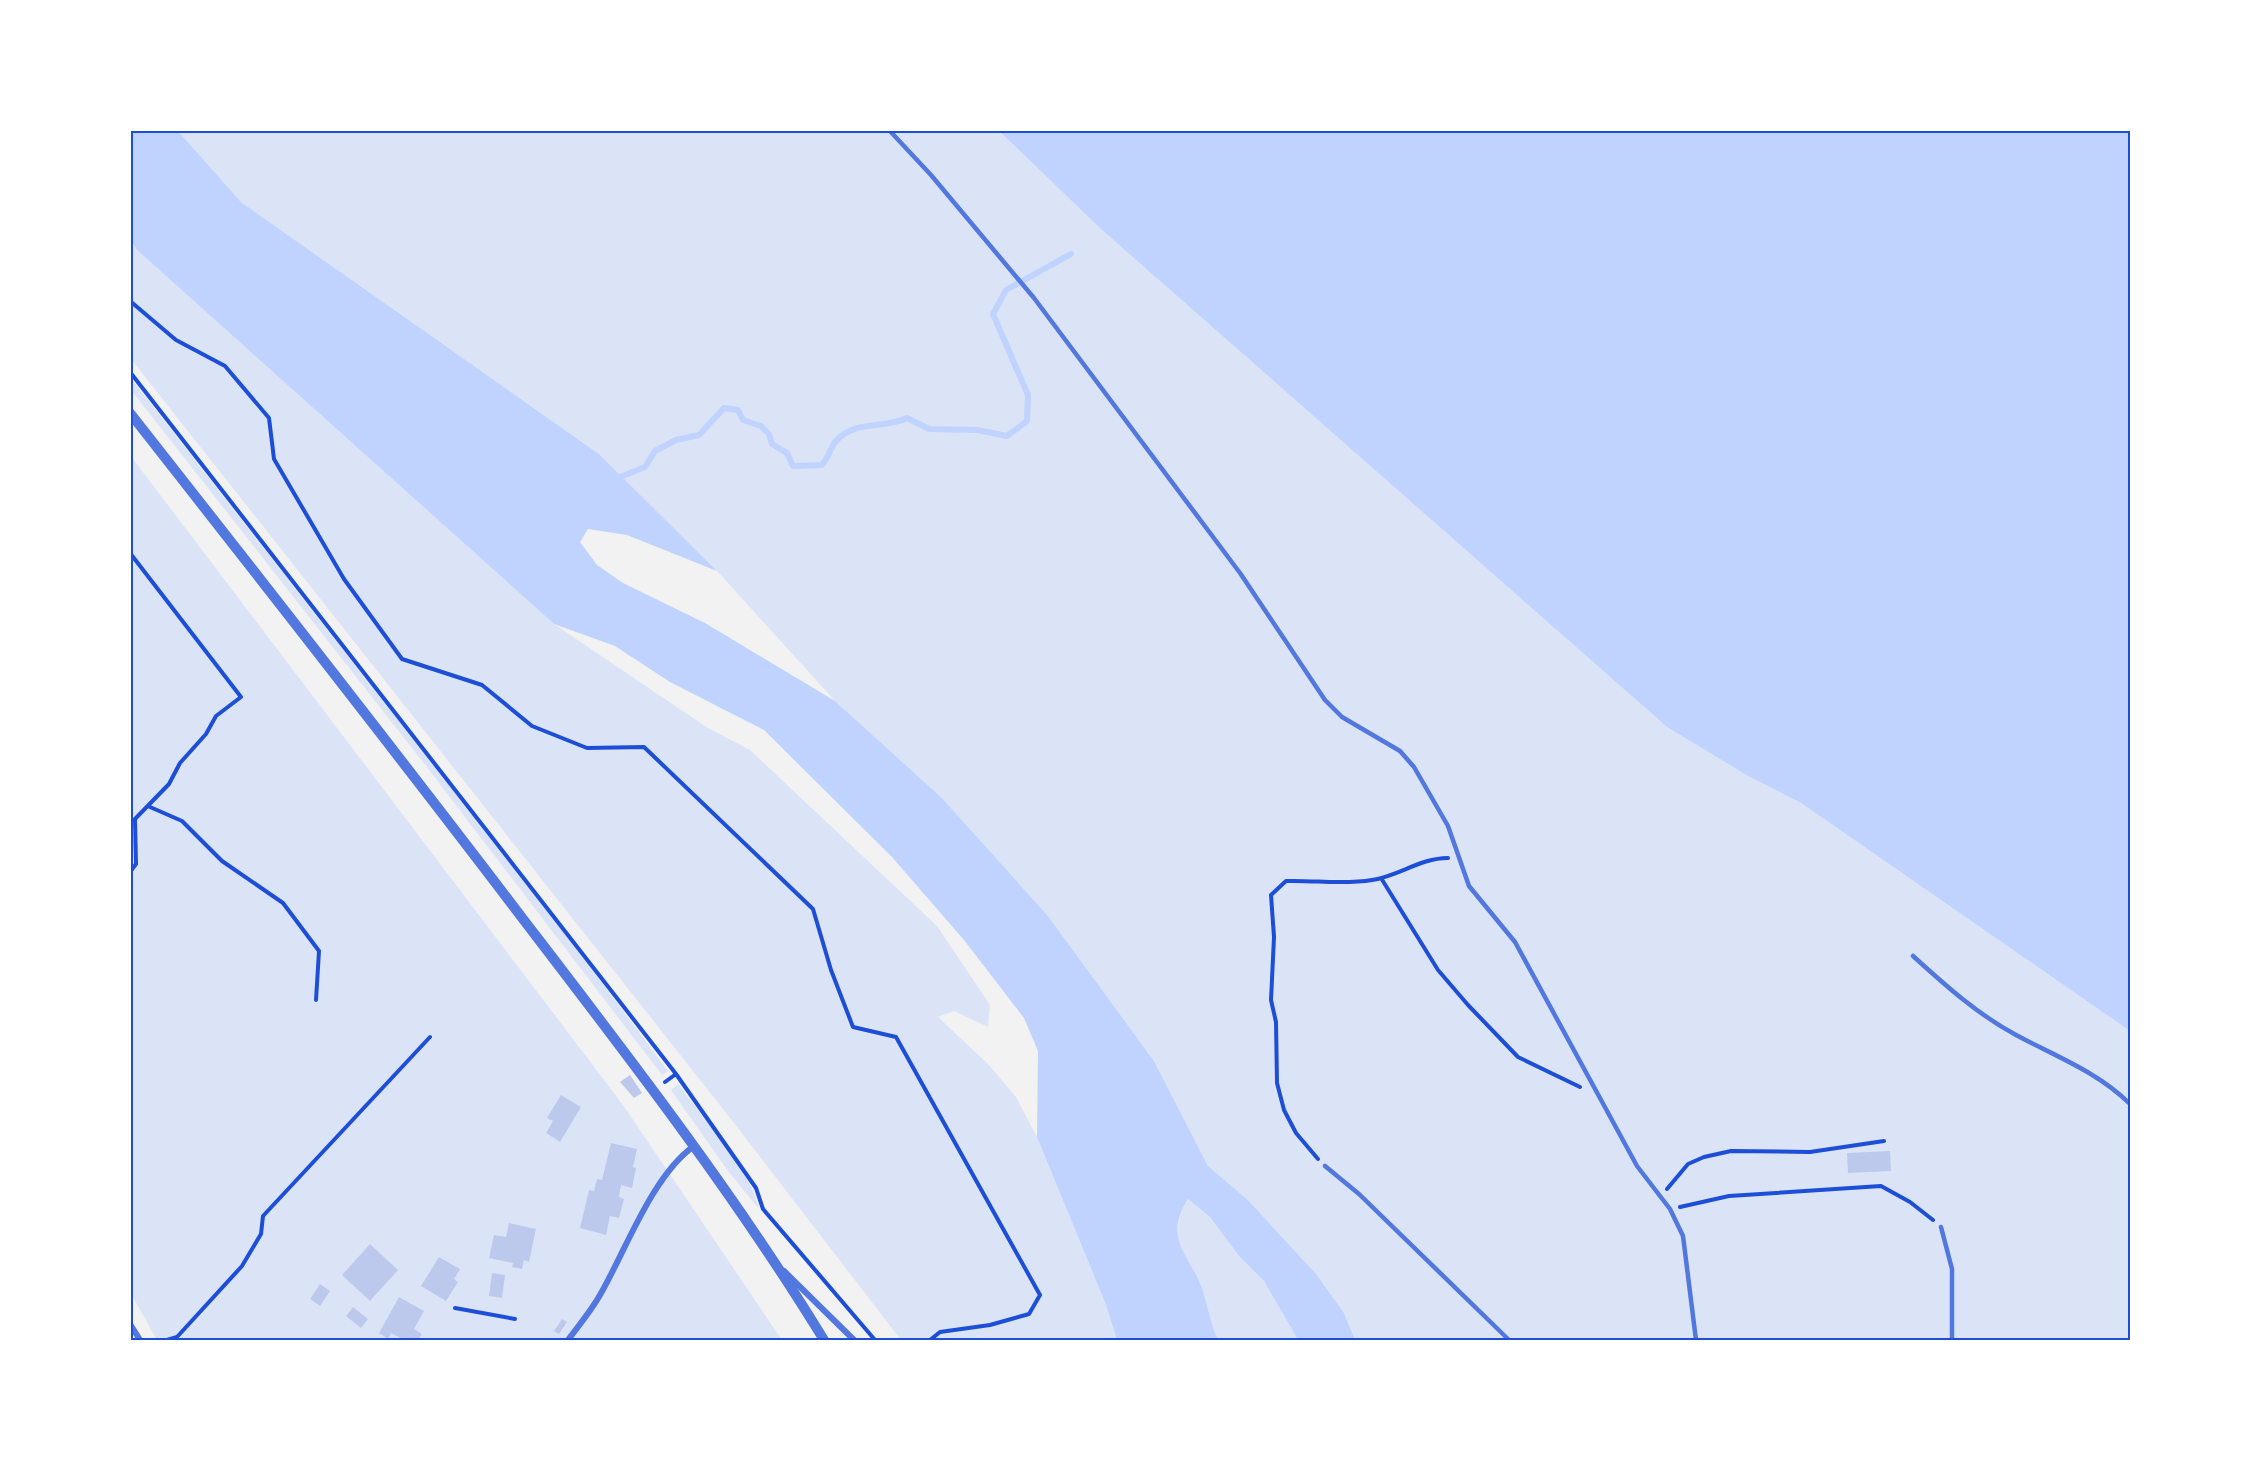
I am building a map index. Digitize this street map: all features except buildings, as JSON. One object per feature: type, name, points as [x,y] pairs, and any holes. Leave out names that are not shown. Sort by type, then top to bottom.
[{"type":"street","points":[[130,412],[397,753],[694,1146],[777,1263],[824,1341]]},
{"type":"street","points":[[568,1341],[599,1296],[640,1216],[680,1156],[694,1146]]},
{"type":"street","points":[[777,1263],[854,1341]]},
{"type":"street","points":[[130,1324],[140,1341]]},
{"type":"lane","points":[[889,130],[931,175],[1034,298],[1239,573],[1325,700],[1342,717],[1400,751],[1414,767],[1448,826],[1469,886],[1515,942],[1637,1166],[1670,1209],[1683,1236],[1696,1341]]},
{"type":"lane","points":[[1913,956],[1959,997],[1987,1018],[2094,1075],[2130,1104]]},
{"type":"lane","points":[[1325,1166],[1359,1194],[1509,1341]]},
{"type":"lane","points":[[1941,1227],[1952,1269],[1952,1341]]},
{"type":"path","points":[[130,301],[176,340],[225,366],[269,418],[274,459],[344,579],[402,659],[482,685],[532,726],[587,748],[644,747],[813,909],[831,970],[853,1027],[896,1037],[1040,1294],[1029,1314],[990,1325],[940,1332],[930,1341]]},
{"type":"path","points":[[130,372],[676,1074],[756,1188],[763,1209],[875,1341]]},
{"type":"path","points":[[130,553],[241,696],[216,716],[206,734],[180,763],[169,784],[150,807],[135,819],[136,864],[130,872]]},
{"type":"path","points":[[150,807],[182,821],[222,861],[283,903],[319,951],[316,1000]]},
{"type":"path","points":[[1325,1166],[1296,1133],[1284,1110],[1277,1083],[1276,1022],[1271,999],[1274,937],[1271,895],[1286,882],[1345,883],[1381,878],[1431,858],[1459,858]]},
{"type":"path","points":[[1381,878],[1438,970],[1518,1057],[1599,1097]]},
{"type":"path","points":[[167,1341],[177,1336],[242,1266],[261,1234],[263,1216],[430,1037]]},
{"type":"path","points":[[665,1082],[676,1074]]},
{"type":"path","points":[[1661,1197],[1688,1164],[1704,1156],[1731,1151],[1810,1152],[1884,1141]]},
{"type":"path","points":[[1670,1209],[1729,1196],[1881,1186],[1910,1202],[1941,1227]]},
{"type":"path","points":[[455,1308],[515,1319]]},
{"type":"shaded area","points":[[178,131],[999,131],[1102,230],[1667,727],[1748,776],[1801,803],[2130,1031],[2130,1340],[1355,1340],[1344,1313],[1317,1275],[1248,1200],[1208,1166],[1154,1061],[1048,916],[942,798],[835,701],[717,571],[599,454],[241,202]]},
{"type":"shaded area","points":[[130,241],[137,250],[554,624],[708,728],[750,750],[937,926],[990,1005],[988,1027],[954,1011],[938,1017],[988,1064],[1016,1097],[1037,1137],[1106,1305],[1117,1340],[901,1340],[734,1123],[131,359]]},
{"type":"shaded area","points":[[130,377],[576,948],[668,1071],[662,1075],[426,766],[131,390]]},
{"type":"shaded area","points":[[130,455],[623,1105],[782,1340],[157,1340],[130,1292]]},
{"type":"shaded area","points":[[678,1084],[737,1163],[748,1180],[759,1209],[728,1171],[671,1090]]},
{"type":"shaded area","points":[[1188,1199],[1210,1217],[1239,1256],[1264,1281],[1298,1340],[1218,1340],[1198,1278],[1178,1238],[1181,1215]]},
{"type":"water","points":[[130,131],[178,131],[241,202],[599,454],[717,571],[627,535],[588,529],[580,542],[597,565],[623,583],[705,623],[835,701],[942,798],[1048,916],[1154,1061],[1208,1166],[1248,1200],[1317,1275],[1344,1313],[1355,1340],[1298,1340],[1264,1281],[1239,1256],[1210,1217],[1188,1199],[1181,1214],[1178,1237],[1198,1278],[1218,1340],[1117,1340],[1106,1305],[1037,1137],[1038,1051],[1024,1018],[964,940],[892,857],[764,730],[670,682],[615,646],[554,624],[137,250],[131,241]]},
{"type":"water","points":[[999,131],[2130,131],[2130,1031],[1801,803],[1748,776],[1667,727],[1102,230]]},
{"type":"waterway","points":[[615,479],[645,467],[655,451],[676,440],[699,435],[724,408],[738,410],[743,420],[761,426],[769,434],[772,444],[787,453],[793,466],[822,465],[836,441],[851,430],[907,418],[929,429],[977,430],[1007,436],[1027,421],[1028,395],[993,314],[1006,290],[1071,254]]}]
